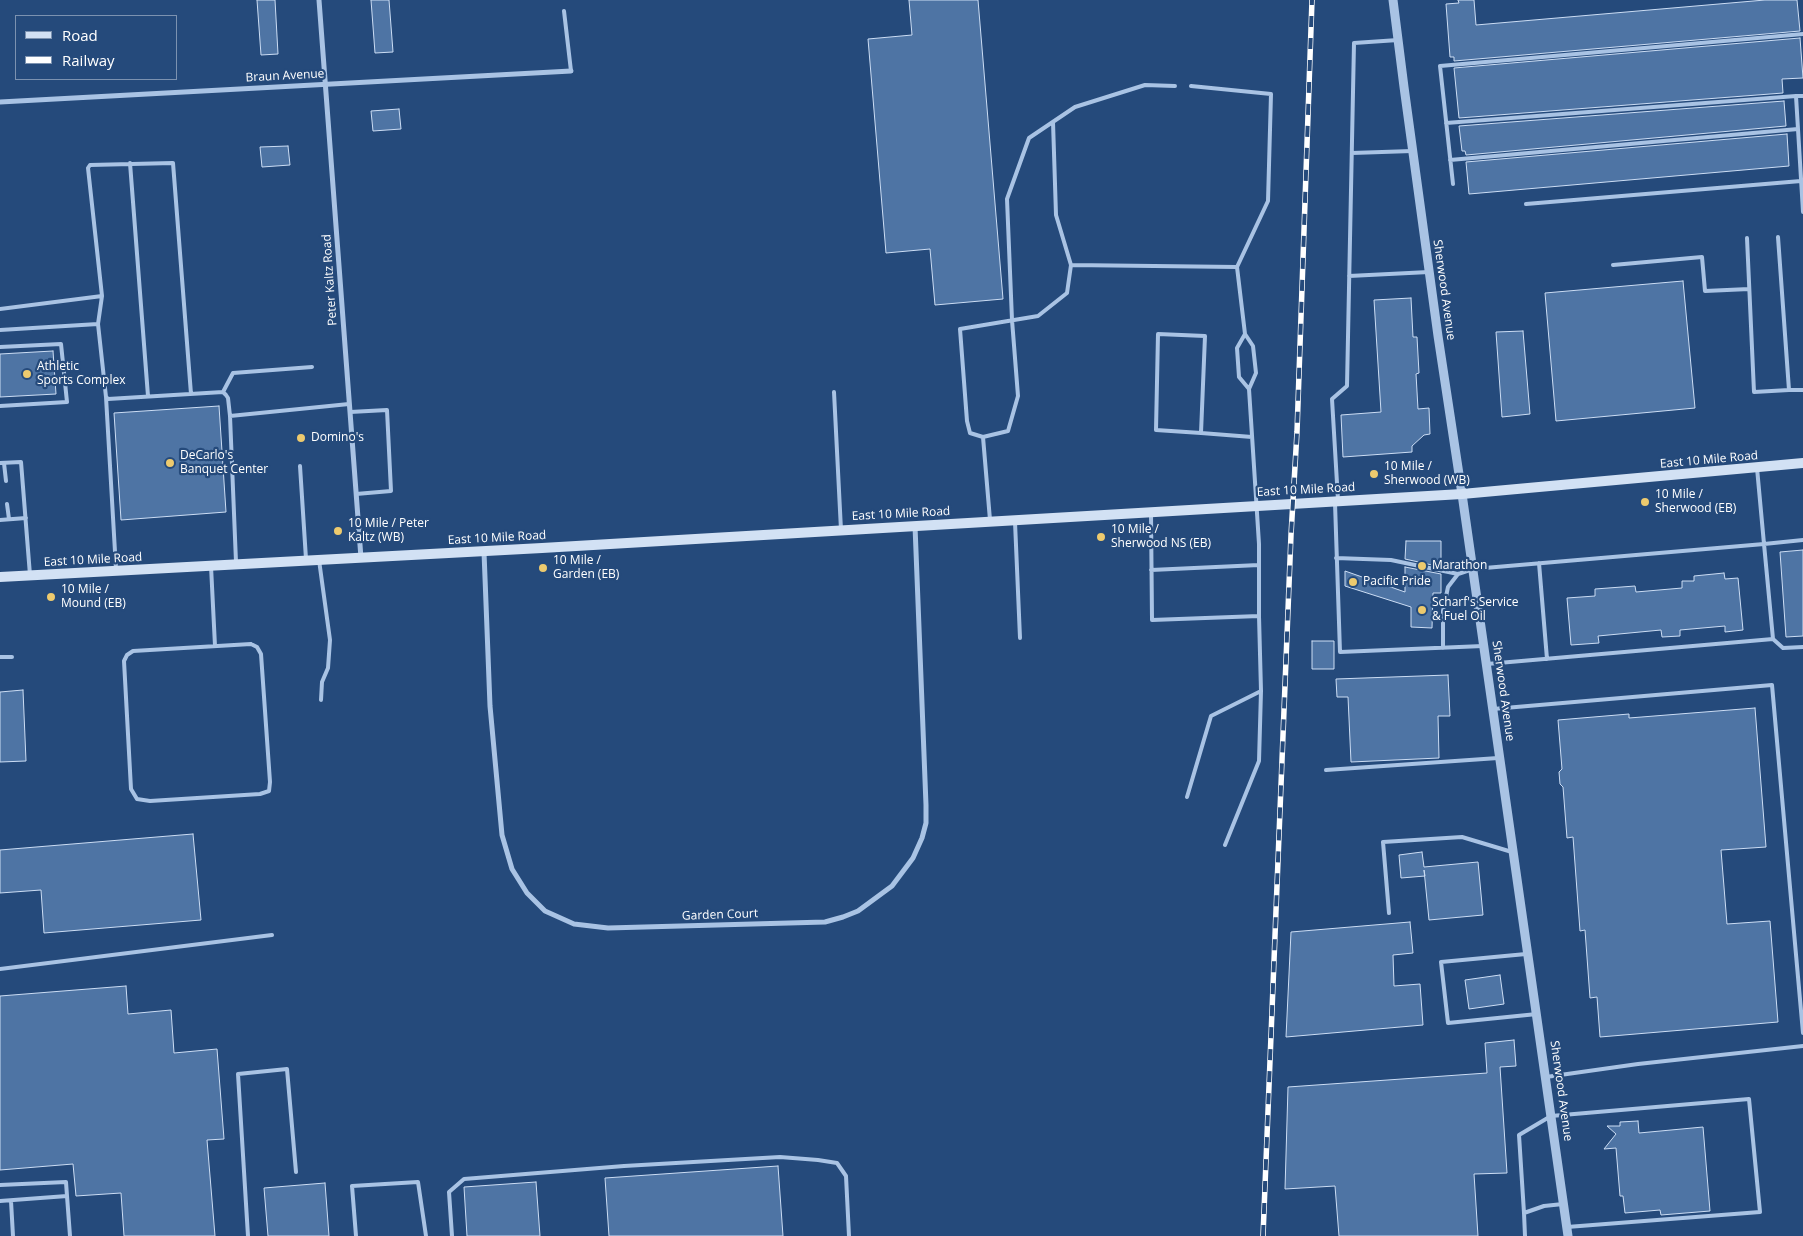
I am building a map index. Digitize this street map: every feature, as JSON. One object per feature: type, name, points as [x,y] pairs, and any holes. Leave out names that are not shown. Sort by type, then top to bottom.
[{"type":"main road","name":"East 10 Mile Road","points":[[0,577],[1462,494],[1803,463]]},
{"type":"street","name":"Peter Kaltz Road","points":[[319,0],[361,558]]},
{"type":"street","name":"Sherwood Avenue","points":[[1394,0],[1429,272],[1568,1231]]},
{"type":"street","name":"Braun Avenue","points":[[0,102],[571,71]]},
{"type":"street","name":"Garden Court","points":[[484,551],[490,706],[502,835],[512,869],[527,893],[545,911],[574,924],[608,928],[824,922],[843,918],[858,911],[892,886],[913,858],[922,838],[926,822],[915,526]]},
{"type":"lane","points":[[564,11],[571,71]]},
{"type":"lane","points":[[1453,184],[1440,66],[1803,34]]},
{"type":"lane","points":[[1398,40],[1354,43],[1347,386],[1332,399],[1340,652],[1484,646]]},
{"type":"lane","points":[[1053,122],[1056,216],[1071,265],[1067,293],[1038,316],[1012,320],[960,329],[967,421],[970,433],[983,437],[1008,431],[1018,396],[1012,320],[1007,199],[1029,138],[1075,107],[1145,85],[1175,86]]},
{"type":"lane","points":[[1191,86],[1271,94],[1268,201],[1237,267],[1245,334],[1253,346],[1256,373],[1249,389],[1259,565],[1260,761],[1225,845]]},
{"type":"lane","points":[[1796,96],[1803,212]]},
{"type":"lane","points":[[1446,123],[1803,96]]},
{"type":"lane","points":[[1450,160],[1798,129]]},
{"type":"lane","points":[[1352,153],[1412,151]]},
{"type":"lane","points":[[116,571],[106,397],[98,324],[102,296],[88,168],[90,164],[170,161],[173,165],[191,394]]},
{"type":"lane","points":[[130,163],[148,396]]},
{"type":"lane","points":[[1526,204],[1801,181]]},
{"type":"lane","points":[[1778,237],[1789,390]]},
{"type":"lane","points":[[1747,238],[1754,392],[1803,390]]},
{"type":"lane","points":[[1613,265],[1702,256],[1705,291],[1749,289]]},
{"type":"lane","points":[[1071,265],[1237,267]]},
{"type":"lane","points":[[1349,276],[1429,272]]},
{"type":"lane","points":[[0,309],[102,296]]},
{"type":"lane","points":[[0,330],[98,324]]},
{"type":"lane","points":[[1201,433],[1205,336],[1158,334],[1156,430],[1252,437]]},
{"type":"lane","points":[[1245,334],[1237,348],[1239,377],[1249,389]]},
{"type":"lane","points":[[0,347],[62,344],[67,402],[0,406]]},
{"type":"lane","points":[[223,392],[232,373],[312,367]]},
{"type":"lane","points":[[106,397],[108,399],[223,392]]},
{"type":"lane","points":[[223,392],[228,398],[230,416],[236,564]]},
{"type":"lane","points":[[834,392],[841,530]]},
{"type":"lane","points":[[230,416],[349,404]]},
{"type":"lane","points":[[350,412],[387,410],[391,491],[356,494]]},
{"type":"lane","points":[[983,437],[990,521]]},
{"type":"lane","points":[[6,481],[2,463],[21,462],[30,575]]},
{"type":"lane","points":[[300,466],[306,561]]},
{"type":"lane","points":[[1757,468],[1773,639],[1782,648],[1803,647]]},
{"type":"lane","points":[[8,504],[9,520]]},
{"type":"lane","points":[[1151,511],[1152,620],[1259,616]]},
{"type":"lane","points":[[0,520],[26,518]]},
{"type":"lane","points":[[1015,519],[1020,638]]},
{"type":"lane","points":[[1336,558],[1391,560],[1458,574],[1473,569],[1803,540]]},
{"type":"lane","points":[[319,560],[330,640],[328,668],[322,682],[321,700]]},
{"type":"lane","points":[[1539,563],[1547,659]]},
{"type":"lane","points":[[1151,570],[1259,565]]},
{"type":"lane","points":[[212,566],[215,646]]},
{"type":"lane","points":[[1443,648],[1444,603],[1448,587],[1458,574]]},
{"type":"lane","points":[[1487,664],[1773,639]]},
{"type":"lane","points":[[251,644],[257,647],[260,654],[270,782],[269,790],[260,794],[150,802],[137,799],[131,790],[124,661],[126,655],[133,651],[215,646],[251,644]]},
{"type":"lane","points":[[0,657],[12,657]]},
{"type":"lane","points":[[1493,710],[1772,685],[1803,1033]]},
{"type":"lane","points":[[1187,797],[1210,716],[1261,691]]},
{"type":"lane","points":[[1326,770],[1500,758]]},
{"type":"lane","points":[[1389,913],[1383,842],[1462,837],[1514,853]]},
{"type":"lane","points":[[0,970],[272,935]]},
{"type":"lane","points":[[1528,954],[1441,962],[1448,1023],[1537,1014]]},
{"type":"lane","points":[[1546,1077],[1638,1064],[1803,1046]]},
{"type":"lane","points":[[248,1236],[238,1074],[287,1070],[296,1172]]},
{"type":"lane","points":[[1525,1236],[1519,1135],[1552,1116],[1750,1099],[1760,1212],[1568,1231]]},
{"type":"lane","points":[[452,1236],[449,1192],[464,1179],[624,1166],[780,1157],[837,1163],[846,1176],[849,1236]]},
{"type":"lane","points":[[0,1186],[66,1182],[70,1236]]},
{"type":"lane","points":[[356,1236],[352,1186],[418,1182],[426,1236]]},
{"type":"lane","points":[[0,1202],[67,1196]]},
{"type":"lane","points":[[11,1200],[13,1236]]},
{"type":"lane","points":[[1524,1213],[1544,1206],[1564,1204]]},
{"type":"building","points":[[257,0],[275,0],[278,54],[261,55]]},
{"type":"building","points":[[371,0],[389,0],[393,52],[375,53]]},
{"type":"building","points":[[909,0],[978,0],[1003,299],[935,305],[930,249],[886,253],[868,39],[912,35]]},
{"type":"building","points":[[1458,0],[1474,0],[1476,25],[1765,0],[1797,0],[1800,31],[1454,61],[1454,57],[1450,57],[1446,4],[1459,3]]},
{"type":"building","points":[[1800,38],[1803,78],[1782,79],[1783,93],[1459,118],[1454,68]]},
{"type":"building","points":[[1784,101],[1786,126],[1466,155],[1465,151],[1462,151],[1459,126]]},
{"type":"building","points":[[399,109],[401,129],[373,131],[371,111]]},
{"type":"building","points":[[1787,134],[1789,166],[1469,194],[1466,162]]},
{"type":"building","points":[[288,146],[290,165],[262,167],[260,147]]},
{"type":"building","points":[[1683,281],[1695,408],[1556,421],[1545,293]]},
{"type":"building","points":[[1411,298],[1413,337],[1417,337],[1419,373],[1416,374],[1418,409],[1429,408],[1430,434],[1424,435],[1412,446],[1412,452],[1343,457],[1341,415],[1381,412],[1374,300]]},
{"type":"building","points":[[1523,331],[1530,414],[1502,417],[1496,332]]},
{"type":"building","name":"Athletic Sports Complex","points":[[53,351],[56,394],[0,397],[0,354]]},
{"type":"building","name":"DeCarlo's Banquet Center","points":[[219,406],[226,512],[121,520],[114,413]]},
{"type":"building","points":[[1406,541],[1441,541],[1441,567],[1405,559]]},
{"type":"building","points":[[1803,550],[1803,636],[1786,637],[1780,552]]},
{"type":"building","points":[[1405,567],[1441,574],[1441,593],[1433,593],[1432,628],[1411,627],[1411,607],[1345,586],[1345,571],[1405,592]]},
{"type":"building","points":[[1724,573],[1725,579],[1738,578],[1743,630],[1725,632],[1725,626],[1680,630],[1680,636],[1662,637],[1661,630],[1598,636],[1599,643],[1571,645],[1567,598],[1595,596],[1595,589],[1635,586],[1636,592],[1682,588],[1682,581],[1694,581],[1694,576]]},
{"type":"building","points":[[1312,641],[1334,641],[1334,669],[1312,669]]},
{"type":"building","points":[[1448,675],[1450,716],[1438,716],[1439,758],[1351,762],[1348,697],[1337,697],[1336,679]]},
{"type":"building","points":[[23,690],[26,761],[0,762],[0,692]]},
{"type":"building","points":[[1755,708],[1766,847],[1721,850],[1727,924],[1770,921],[1778,1022],[1600,1037],[1597,997],[1590,998],[1585,930],[1580,931],[1573,837],[1567,838],[1563,787],[1560,784],[1559,772],[1562,769],[1558,720],[1629,714],[1629,718]]},
{"type":"building","points":[[193,834],[201,920],[44,933],[41,890],[0,893],[0,850]]},
{"type":"building","points":[[1422,852],[1424,867],[1478,862],[1483,915],[1429,920],[1425,876],[1401,878],[1399,855]]},
{"type":"building","points":[[1410,922],[1413,953],[1393,955],[1394,986],[1420,984],[1423,1025],[1286,1037],[1291,932]]},
{"type":"building","points":[[1500,975],[1504,1004],[1469,1009],[1465,980]]},
{"type":"building","points":[[126,986],[128,1014],[171,1010],[174,1053],[217,1049],[224,1139],[207,1140],[215,1236],[124,1236],[121,1193],[76,1196],[73,1164],[0,1170],[0,996]]},
{"type":"building","points":[[1514,1040],[1516,1066],[1500,1067],[1507,1173],[1474,1174],[1478,1236],[1339,1236],[1335,1186],[1285,1189],[1288,1087],[1487,1073],[1485,1043]]},
{"type":"building","points":[[1638,1121],[1639,1133],[1703,1127],[1710,1211],[1661,1215],[1660,1210],[1625,1213],[1623,1196],[1620,1196],[1616,1148],[1604,1149],[1616,1134],[1607,1126],[1620,1126],[1620,1122]]},
{"type":"building","points":[[778,1166],[783,1236],[609,1236],[605,1178]]},
{"type":"building","points":[[536,1182],[540,1236],[467,1236],[464,1187]]},
{"type":"building","points":[[325,1183],[329,1236],[268,1236],[264,1188]]},
{"type":"railway","points":[[1263,1236],[1291,535],[1297,432],[1312,0]]},
{"type":"place","name":"Athletic Sports Complex","points":[[27,374]]},
{"type":"place","name":"Domino's","points":[[301,438]]},
{"type":"place","name":"DeCarlo's Banquet Center","points":[[170,463]]},
{"type":"place","name":"10 Mile / Sherwood (WB)","points":[[1374,474]]},
{"type":"place","name":"10 Mile / Sherwood (EB)","points":[[1645,502]]},
{"type":"place","name":"10 Mile / Peter Kaltz (WB)","points":[[338,531]]},
{"type":"place","name":"10 Mile / Sherwood NS (EB)","points":[[1101,537]]},
{"type":"place","name":"Marathon","points":[[1422,566]]},
{"type":"place","name":"10 Mile / Garden (EB)","points":[[543,568]]},
{"type":"place","name":"Pacific Pride","points":[[1353,582]]},
{"type":"place","name":"10 Mile / Mound (EB)","points":[[51,597]]},
{"type":"place","name":"Scharf's Service & Fuel Oil","points":[[1422,610]]}]
